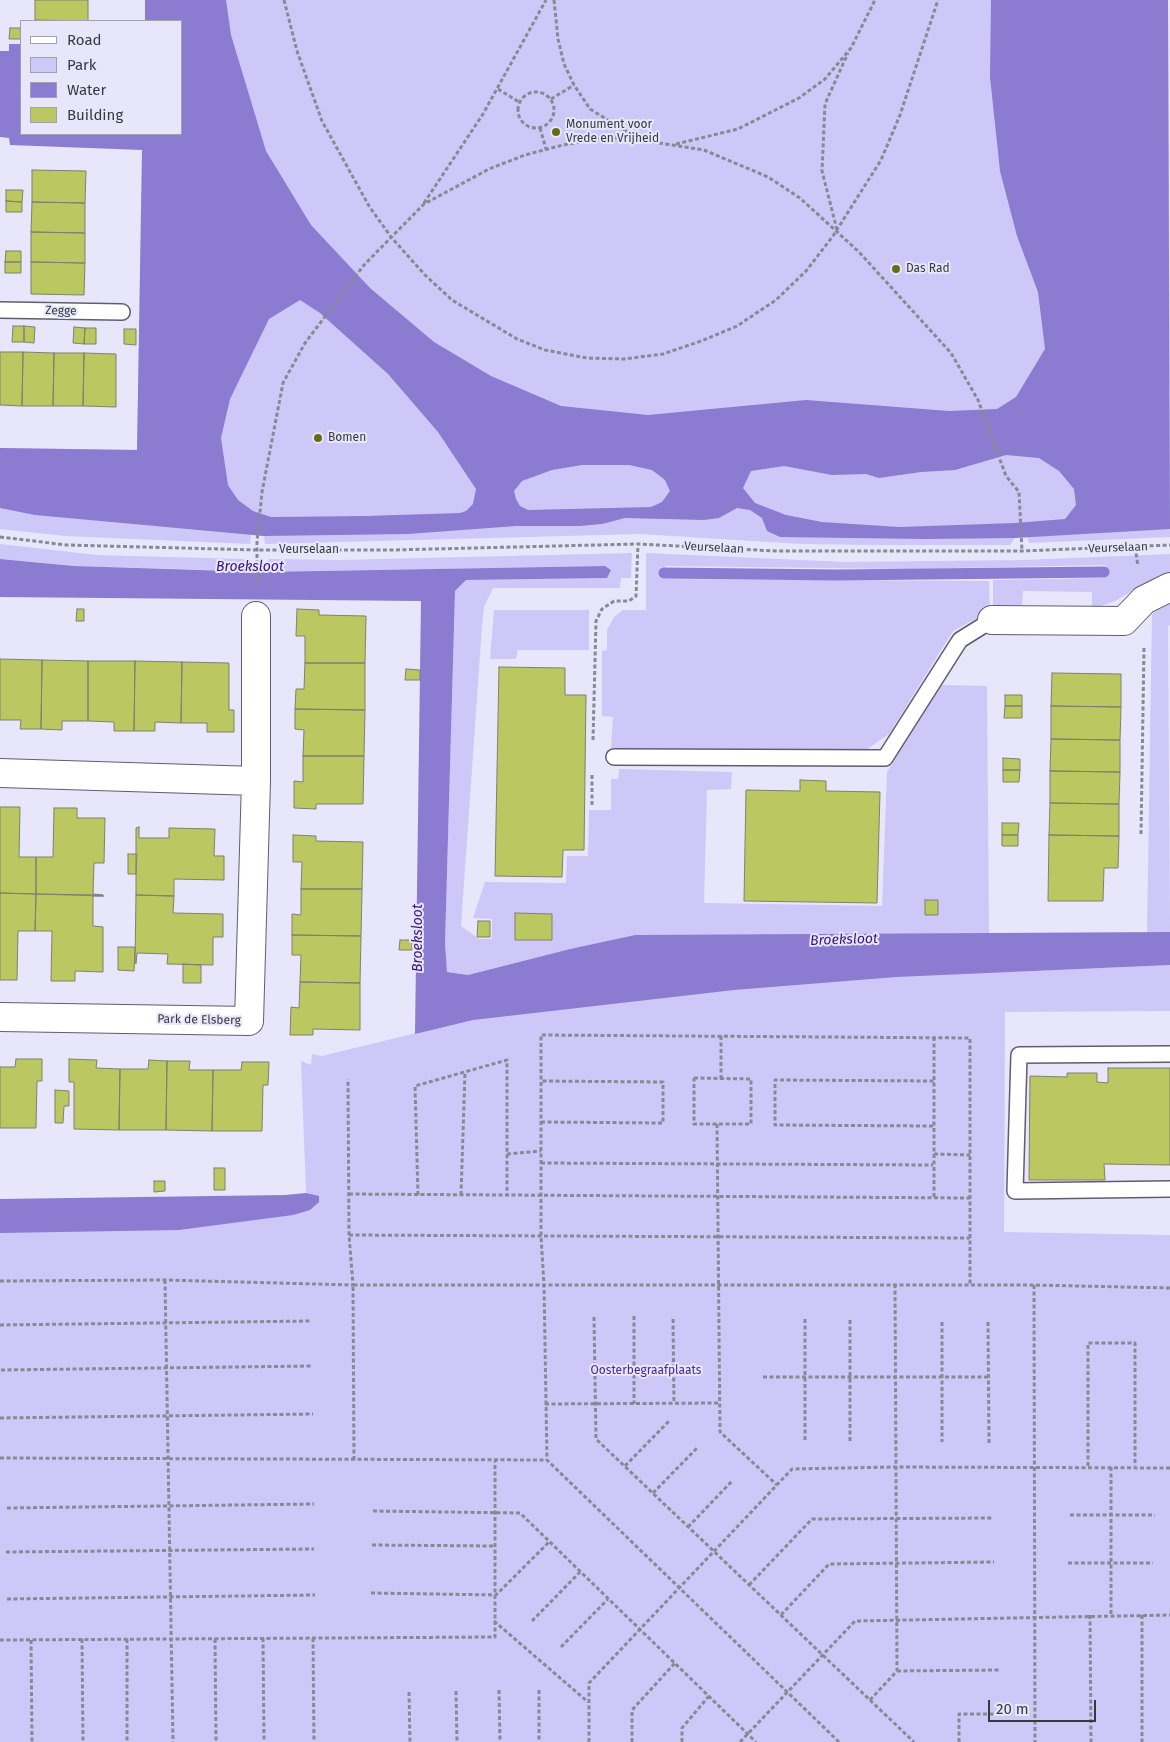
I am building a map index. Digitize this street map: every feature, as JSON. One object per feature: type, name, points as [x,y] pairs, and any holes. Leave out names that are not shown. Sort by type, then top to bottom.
[{"type":"street","points":[[992,620],[1124,621],[1144,600],[1170,587]]},
{"type":"street","name":"Park de Elsberg","points":[[0,1017],[249,1021],[256,781],[256,616]]},
{"type":"street","points":[[0,773],[256,781]]},
{"type":"lane","name":"Zegge","points":[[0,310],[122,312]]},
{"type":"lane","points":[[614,757],[885,758],[960,640],[992,620]]},
{"type":"lane","points":[[1170,1054],[1019,1055],[1015,1191],[1170,1189]]},
{"type":"path","points":[[284,0],[297,50],[322,121],[369,206],[390,237],[452,300],[517,339],[545,350],[587,358],[624,359],[663,354],[702,341],[737,326],[776,300],[806,271],[837,231],[881,160],[902,106],[938,0]]},
{"type":"path","points":[[257,563],[257,540],[262,492],[284,383],[306,343],[364,266],[424,204],[498,89],[546,0]]},
{"type":"path","points":[[554,0],[558,38],[564,64],[574,85],[590,109],[640,140]]},
{"type":"path","points":[[837,231],[822,170],[824,104],[875,0]]},
{"type":"path","points":[[673,144],[738,129],[799,98],[826,79],[851,48]]},
{"type":"path","points":[[551,99],[574,85]]},
{"type":"path","points":[[498,89],[520,102]]},
{"type":"path","points":[[534,91],[547,94],[551,99],[555,110],[551,122],[540,128],[529,126],[520,119],[518,108],[520,102],[528,93],[534,91]]},
{"type":"path","points":[[540,128],[546,149]]},
{"type":"path","points":[[424,204],[489,169],[546,149],[608,136],[704,150],[768,177],[800,198],[837,231],[905,301],[951,353],[978,400],[1006,476],[1019,492],[1022,552]]},
{"type":"path","name":"Veurselaan","points":[[0,537],[67,546],[257,550],[392,550],[638,544],[776,552],[1022,552],[1170,545]]},
{"type":"path","points":[[593,745],[596,621],[602,609],[614,601],[629,601],[636,596],[638,544]]},
{"type":"path","points":[[1141,834],[1144,600]]},
{"type":"path","points":[[592,765],[592,805]]},
{"type":"path","points":[[839,1742],[547,1460],[544,1285],[541,1236],[541,1035],[970,1038],[970,1286]]},
{"type":"path","points":[[721,1036],[721,1079]]},
{"type":"path","points":[[934,1037],[934,1197]]},
{"type":"path","points":[[418,1195],[415,1086],[507,1060],[507,1195]]},
{"type":"path","points":[[461,1195],[465,1072]]},
{"type":"path","points":[[694,1078],[751,1079],[751,1124],[717,1124],[694,1124],[694,1078]]},
{"type":"path","points":[[348,1079],[348,1194],[353,1285],[354,1460]]},
{"type":"path","points":[[934,1081],[775,1080],[775,1125],[934,1126]]},
{"type":"path","points":[[541,1081],[663,1082],[663,1123],[541,1122]]},
{"type":"path","points":[[717,1124],[720,1432],[777,1485]]},
{"type":"path","points":[[507,1154],[541,1151]]},
{"type":"path","points":[[934,1154],[970,1155]]},
{"type":"path","points":[[541,1163],[933,1165]]},
{"type":"path","points":[[348,1194],[970,1198]]},
{"type":"path","points":[[349,1235],[970,1238]]},
{"type":"path","points":[[166,1280],[172,1742]]},
{"type":"path","points":[[0,1281],[166,1280],[353,1285],[1034,1285],[1170,1288]]},
{"type":"path","points":[[870,1700],[897,1671],[895,1285]]},
{"type":"path","points":[[1034,1285],[1035,1742]]},
{"type":"path","points":[[634,1316],[634,1404]]},
{"type":"path","points":[[594,1317],[596,1439],[914,1742]]},
{"type":"path","points":[[674,1319],[674,1403]]},
{"type":"path","points":[[804,1440],[805,1319]]},
{"type":"path","points":[[850,1320],[850,1441]]},
{"type":"path","points":[[0,1325],[312,1321]]},
{"type":"path","points":[[942,1322],[942,1442]]},
{"type":"path","points":[[988,1322],[989,1443]]},
{"type":"path","points":[[1088,1466],[1088,1342],[1135,1342],[1135,1466]]},
{"type":"path","points":[[1,1370],[312,1366]]},
{"type":"path","points":[[763,1377],[988,1377]]},
{"type":"path","points":[[545,1404],[720,1403]]},
{"type":"path","points":[[0,1418],[313,1414]]},
{"type":"path","points":[[625,1466],[670,1420]]},
{"type":"path","points":[[653,1493],[698,1447]]},
{"type":"path","points":[[0,1458],[547,1460]]},
{"type":"path","points":[[0,1640],[494,1637],[496,1595],[495,1461]]},
{"type":"path","points":[[589,1742],[589,1682],[792,1469],[1035,1466],[1170,1468]]},
{"type":"path","points":[[1111,1467],[1111,1615]]},
{"type":"path","points":[[688,1527],[733,1480]]},
{"type":"path","points":[[7,1508],[314,1504]]},
{"type":"path","points":[[373,1511],[495,1511],[520,1513],[756,1742]]},
{"type":"path","points":[[1070,1515],[1155,1515]]},
{"type":"path","points":[[749,1585],[812,1519],[895,1517],[992,1518]]},
{"type":"path","points":[[371,1593],[496,1595],[549,1542]]},
{"type":"path","points":[[372,1545],[495,1546]]},
{"type":"path","points":[[6,1552],[314,1549]]},
{"type":"path","points":[[781,1615],[829,1564],[994,1562]]},
{"type":"path","points":[[1068,1563],[1153,1563]]},
{"type":"path","points":[[532,1621],[580,1572]]},
{"type":"path","points":[[7,1599],[315,1595]]},
{"type":"path","points":[[561,1647],[608,1599]]},
{"type":"path","points":[[1090,1615],[1091,1742]]},
{"type":"path","points":[[740,1742],[855,1621],[896,1619],[1035,1619],[1090,1615],[1170,1615]]},
{"type":"path","points":[[1142,1616],[1142,1742]]},
{"type":"path","points":[[494,1621],[588,1702]]},
{"type":"path","points":[[215,1638],[216,1742]]},
{"type":"path","points":[[263,1638],[264,1742]]},
{"type":"path","points":[[313,1638],[314,1742]]},
{"type":"path","points":[[82,1639],[83,1742]]},
{"type":"path","points":[[127,1639],[127,1742]]},
{"type":"path","points":[[31,1640],[32,1742]]},
{"type":"path","points":[[632,1742],[632,1710],[675,1664]]},
{"type":"path","points":[[897,1671],[1000,1670]]},
{"type":"path","points":[[499,1690],[500,1742]]},
{"type":"path","points":[[539,1690],[539,1742]]},
{"type":"path","points":[[456,1691],[457,1742]]},
{"type":"path","points":[[409,1692],[410,1742]]},
{"type":"path","points":[[682,1742],[682,1728],[709,1696]]},
{"type":"path","points":[[959,1742],[959,1714],[1002,1714]]},
{"type":"green space","points":[[145,0],[1168,0],[1170,537],[1029,543],[1027,537],[1015,538],[1010,545],[871,545],[800,544],[640,534],[265,544],[264,536],[251,535],[250,544],[65,536],[0,529],[0,448],[137,450],[143,135],[182,135],[182,20],[145,20]]},
{"type":"green space","points":[[0,544],[97,555],[244,559],[250,571],[74,566],[0,559]]},
{"type":"green space","points":[[632,553],[631,578],[621,578],[620,588],[493,588],[484,607],[461,926],[479,939],[492,939],[492,919],[473,918],[485,882],[566,883],[567,856],[588,856],[589,810],[611,810],[611,779],[618,779],[619,769],[732,772],[731,789],[707,790],[704,903],[882,906],[887,772],[942,685],[987,686],[989,935],[635,935],[570,949],[468,975],[447,972],[445,943],[455,591],[466,580],[607,578],[611,570],[605,566],[263,572],[263,567],[269,559],[340,560]],"holes":[[[516,913],[552,914],[552,940]]]},
{"type":"green space","points":[[646,553],[846,562],[1023,560],[1170,554],[1170,572],[1160,575],[1115,601],[1101,606],[1092,606],[1092,592],[1023,591],[1022,605],[999,605],[999,611],[993,611],[993,580],[1103,578],[1109,571],[1105,565],[905,569],[666,566],[661,570],[665,579],[989,581],[990,611],[953,631],[889,734],[863,752],[611,748],[613,717],[602,716],[602,651],[607,650],[607,630],[614,617],[623,610],[646,610]]},
{"type":"green space","points":[[1170,603],[1170,625],[1168,626],[1170,932],[1147,932],[1152,614]]},
{"type":"green space","points":[[494,610],[589,610],[589,650],[518,650],[516,659],[490,659]]},
{"type":"green space","name":"Oosterbegraafplaats","points":[[1005,965],[1006,972],[1170,965],[1170,1011],[1005,1012],[1004,1232],[1170,1235],[1170,1742],[0,1742],[0,1203],[284,1198],[311,1194],[306,1193],[301,1061],[311,1065],[312,1054],[322,1056],[453,1024],[518,997]]},
{"type":"water","points":[[145,0],[226,0],[231,35],[266,151],[311,225],[370,288],[434,342],[491,376],[561,406],[648,415],[806,400],[949,411],[997,409],[1016,397],[1045,349],[1038,292],[1017,236],[1000,171],[990,77],[991,0],[1168,0],[1170,529],[1015,538],[780,537],[767,531],[762,518],[750,510],[737,508],[719,518],[704,520],[625,518],[602,524],[580,526],[516,526],[408,534],[264,536],[35,515],[0,508],[0,448],[137,450],[142,150],[10,145],[9,138],[0,137],[0,51],[9,51],[9,44],[20,44],[20,135],[182,135],[182,20],[145,20]],"holes":[[[300,300],[320,313],[388,374],[438,432],[476,489],[473,504],[466,511],[460,513],[366,516],[271,517],[253,511],[238,500],[228,485],[221,438],[230,399],[269,319]],[[1006,455],[1039,458],[1059,471],[1074,489],[1076,505],[1065,519],[1015,523],[899,527],[822,522],[786,515],[755,503],[743,488],[751,471],[784,466],[832,475],[866,474],[879,478],[921,472],[955,470]],[[582,465],[629,465],[652,470],[665,480],[670,491],[662,502],[651,507],[528,510],[520,506],[514,491],[522,481],[552,470]]]},
{"type":"water","name":"Broeksloot","points":[[0,559],[74,566],[263,572],[605,566],[611,570],[607,578],[466,580],[455,591],[445,943],[447,972],[468,975],[570,949],[635,935],[1170,932],[1170,965],[896,977],[734,990],[473,1020],[415,1034],[421,601],[0,597]]},
{"type":"water","points":[[306,1193],[319,1196],[319,1202],[310,1210],[293,1215],[179,1230],[0,1233],[0,1199],[285,1195]]},
{"type":"building","points":[[35,0],[88,0],[88,20],[35,20]]},
{"type":"building","points":[[10,28],[20,28],[20,39],[9,39]]},
{"type":"building","points":[[32,170],[86,171],[85,203],[32,202]]},
{"type":"building","points":[[6,190],[23,190],[22,202],[6,201]]},
{"type":"building","points":[[6,201],[22,202],[22,212],[6,212]]},
{"type":"building","points":[[32,202],[85,203],[85,233],[31,232]]},
{"type":"building","points":[[31,232],[85,233],[85,263],[31,262]]},
{"type":"building","points":[[6,251],[21,251],[21,262],[5,262]]},
{"type":"building","points":[[5,262],[21,262],[21,273],[5,273]]},
{"type":"building","points":[[31,262],[85,263],[84,295],[31,294]]},
{"type":"building","points":[[13,326],[24,326],[24,342],[12,342]]},
{"type":"building","points":[[24,326],[35,327],[34,343],[24,342]]},
{"type":"building","points":[[74,327],[85,328],[84,344],[73,343]]},
{"type":"building","points":[[85,328],[96,328],[96,344],[84,344]]},
{"type":"building","points":[[124,329],[136,329],[136,345],[124,344]]},
{"type":"building","points":[[0,352],[23,352],[22,406],[0,405]]},
{"type":"building","points":[[23,352],[54,353],[53,406],[22,406]]},
{"type":"building","points":[[54,353],[84,353],[83,406],[53,406]]},
{"type":"building","points":[[84,353],[116,354],[116,407],[83,406]]},
{"type":"building","points":[[77,609],[84,609],[84,621],[76,621]]},
{"type":"building","points":[[297,609],[319,610],[319,615],[366,616],[365,663],[305,663],[305,636],[296,636]]},
{"type":"building","points":[[0,659],[42,660],[41,729],[20,729],[21,720],[0,720]]},
{"type":"building","points":[[42,660],[88,661],[88,721],[62,721],[62,730],[41,729]]},
{"type":"building","points":[[88,661],[135,661],[134,731],[114,731],[114,722],[88,721]]},
{"type":"building","points":[[135,661],[182,662],[181,723],[155,722],[155,731],[134,731]]},
{"type":"building","points":[[182,662],[229,663],[229,710],[234,710],[234,732],[207,732],[207,723],[181,723]]},
{"type":"building","points":[[305,663],[365,663],[365,710],[295,709],[296,689],[304,689]]},
{"type":"building","points":[[499,667],[565,668],[565,695],[586,695],[584,850],[563,850],[562,877],[495,876]]},
{"type":"building","points":[[406,669],[420,670],[420,680],[405,680]]},
{"type":"building","points":[[1052,673],[1121,674],[1121,707],[1051,706]]},
{"type":"building","points":[[1005,695],[1022,695],[1022,706],[1005,706]]},
{"type":"building","points":[[1005,706],[1022,706],[1022,718],[1004,718]]},
{"type":"building","points":[[1051,706],[1121,707],[1120,740],[1051,739]]},
{"type":"building","points":[[295,709],[365,710],[364,756],[303,756],[304,730],[295,729]]},
{"type":"building","points":[[1051,739],[1120,740],[1120,772],[1050,771]]},
{"type":"building","points":[[303,756],[364,756],[363,804],[316,804],[316,809],[294,808],[294,781],[303,782]]},
{"type":"building","points":[[1003,758],[1020,759],[1020,770],[1003,770]]},
{"type":"building","points":[[1003,770],[1020,770],[1019,782],[1003,782]]},
{"type":"building","points":[[1050,771],[1120,772],[1119,804],[1050,803]]},
{"type":"building","points":[[800,780],[826,781],[826,791],[880,792],[877,903],[744,901],[746,790],[800,791]]},
{"type":"building","points":[[1050,803],[1119,804],[1119,836],[1049,835]]},
{"type":"building","points":[[0,807],[20,807],[19,857],[36,857],[36,894],[0,893]]},
{"type":"building","points":[[54,808],[77,808],[77,818],[105,818],[104,863],[94,863],[93,894],[103,895],[36,894],[36,857],[53,857]]},
{"type":"building","points":[[1002,823],[1019,823],[1018,835],[1002,835]]},
{"type":"building","points":[[139,827],[139,838],[169,838],[169,828],[215,829],[214,856],[224,856],[224,880],[174,879],[174,896],[136,895],[136,828]]},
{"type":"building","points":[[293,835],[316,836],[316,841],[363,842],[362,889],[301,889],[302,862],[293,862]]},
{"type":"building","points":[[1002,835],[1018,835],[1018,846],[1002,846]]},
{"type":"building","points":[[1049,835],[1119,836],[1118,868],[1104,868],[1103,901],[1048,901]]},
{"type":"building","points":[[128,854],[137,854],[136,874],[128,874]]},
{"type":"building","points":[[301,889],[362,889],[361,936],[292,935],[292,914],[301,915]]},
{"type":"building","points":[[0,893],[36,894],[35,931],[18,931],[17,980],[0,980]]},
{"type":"building","points":[[36,894],[104,896],[93,896],[93,926],[103,927],[103,972],[75,971],[75,981],[51,981],[52,931],[35,931]]},
{"type":"building","points":[[136,895],[174,896],[173,913],[223,914],[223,937],[213,937],[213,965],[167,964],[168,954],[137,953],[136,964]]},
{"type":"building","points":[[925,900],[938,900],[938,915],[925,915]]},
{"type":"building","points":[[515,913],[552,914],[552,940],[515,940]]},
{"type":"building","points":[[478,921],[490,921],[490,937],[477,937]]},
{"type":"building","points":[[292,935],[361,936],[360,983],[300,982],[301,955],[292,955]]},
{"type":"building","points":[[400,940],[412,940],[412,950],[399,950]]},
{"type":"building","points":[[118,947],[135,947],[134,971],[118,970]]},
{"type":"building","points":[[183,964],[201,965],[201,983],[183,983]]},
{"type":"building","points":[[300,982],[360,983],[360,1030],[313,1029],[313,1035],[290,1035],[291,1007],[299,1008]]},
{"type":"building","points":[[16,1059],[42,1059],[42,1081],[37,1081],[36,1128],[0,1128],[0,1067],[15,1067]]},
{"type":"building","points":[[69,1059],[97,1060],[96,1068],[120,1069],[119,1130],[74,1129],[74,1082],[69,1082]]},
{"type":"building","points":[[149,1060],[167,1061],[166,1130],[119,1130],[120,1069],[148,1069]]},
{"type":"building","points":[[167,1061],[190,1061],[189,1070],[213,1070],[212,1131],[166,1130]]},
{"type":"building","points":[[242,1062],[269,1062],[268,1085],[263,1085],[262,1131],[212,1131],[213,1070],[241,1070]]},
{"type":"building","points":[[1108,1068],[1170,1068],[1170,1165],[1104,1164],[1105,1180],[1029,1180],[1030,1076],[1067,1077],[1067,1073],[1097,1073],[1097,1082],[1108,1083]]},
{"type":"building","points":[[55,1090],[69,1091],[69,1106],[64,1106],[63,1123],[55,1123]]},
{"type":"building","points":[[214,1168],[225,1168],[225,1190],[214,1190]]},
{"type":"building","points":[[154,1181],[165,1181],[165,1191],[154,1192]]},
{"type":"waterway","points":[[664,573],[838,575],[1104,572]]},
{"type":"place","name":"Monument voor Vrede en Vrijheid","points":[[556,132]]},
{"type":"place","name":"Das Rad","points":[[896,269]]},
{"type":"place","name":"Bomen","points":[[318,438]]}]
